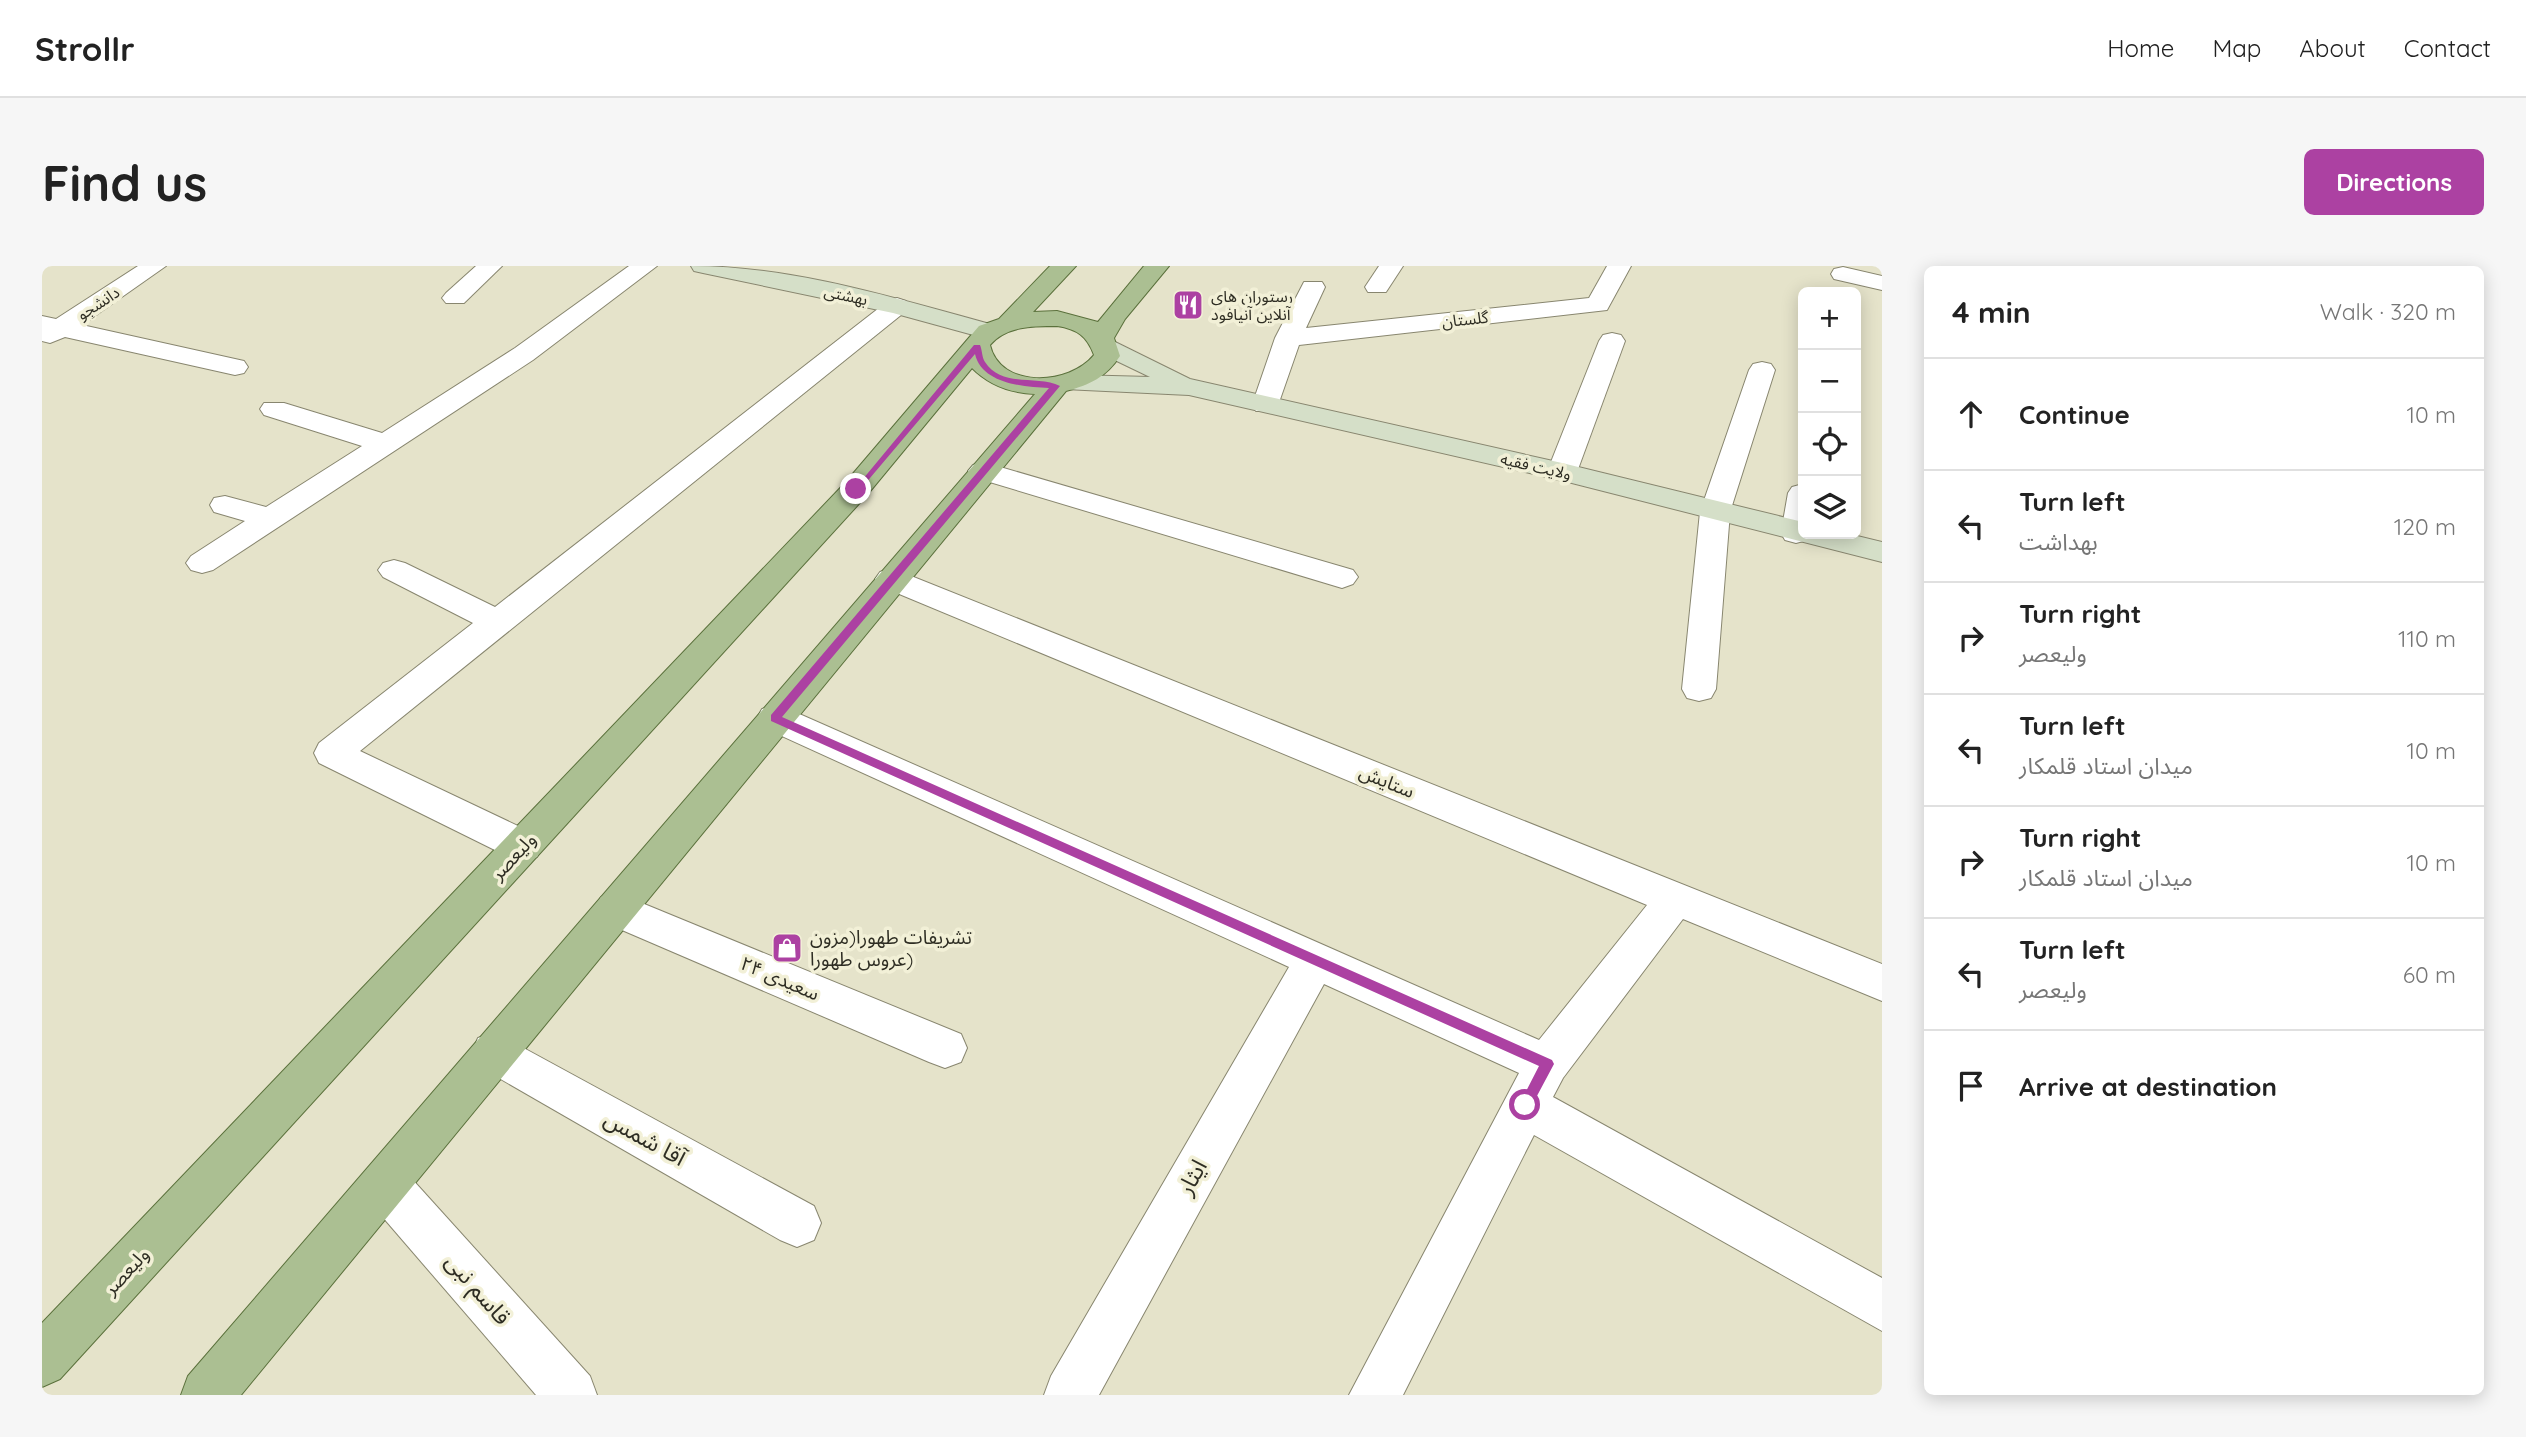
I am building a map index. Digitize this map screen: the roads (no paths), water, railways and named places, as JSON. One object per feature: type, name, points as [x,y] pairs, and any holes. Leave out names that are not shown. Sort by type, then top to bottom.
[{"type":"main road","name":"ولیعصر","points":[[42,1361],[856,489],[991,333],[1064,266]]},
{"type":"main road","points":[[1103,342],[1114,316],[1157,266]]},
{"type":"main road","points":[[207,1395],[983,471],[1065,384],[1101,367],[1107,356],[1103,342],[1084,326],[1061,318],[1035,317],[991,333],[981,362],[998,376],[1025,385],[1065,384]]},
{"type":"street","name":"دانشجو","points":[[49,330],[154,266]]},
{"type":"street","points":[[455,298],[490,266]]},
{"type":"street","points":[[202,564],[524,354],[645,266]]},
{"type":"street","name":"بهشتی","points":[[703,266],[897,306],[991,333]]},
{"type":"street","points":[[1377,287],[1391,266]]},
{"type":"street","name":"گلستان","points":[[1288,338],[1598,305],[1619,266]]},
{"type":"street","points":[[1843,277],[1882,283]]},
{"type":"street","points":[[1266,405],[1288,338],[1313,287]]},
{"type":"street","points":[[523,846],[332,753],[897,306]]},
{"type":"street","points":[[49,330],[235,367]]},
{"type":"street","points":[[1562,472],[1612,341]]},
{"type":"street","name":"ولایت فقیه","points":[[1103,342],[1189,387]]},
{"type":"street","points":[[1699,689],[1715,512],[1762,370]]},
{"type":"street","name":"ولایت فقیه","points":[[1065,384],[1189,387],[1562,472],[1796,533],[1882,552]]},
{"type":"street","points":[[274,409],[386,444]]},
{"type":"street","points":[[983,471],[1342,578]]},
{"type":"street","points":[[225,505],[271,519]]},
{"type":"street","points":[[1796,533],[1798,522]]},
{"type":"street","points":[[394,570],[498,622]]},
{"type":"street","name":"ستایش","points":[[891,579],[1882,983]]},
{"type":"street","points":[[775,718],[1547,1064]]},
{"type":"street","points":[[1375,1395],[1547,1064],[1675,899]]},
{"type":"street","name":"۲۴ سعیدی","points":[[615,909],[945,1048]]},
{"type":"street","name":"ایثار","points":[[1070,1395],[1315,960]]},
{"type":"street","name":"آقا شمس","points":[[494,1052],[797,1223]]},
{"type":"street","points":[[1525,1105],[1882,1306]]},
{"type":"street","name":"قاسم نبی","points":[[385,1184],[571,1395]]},
{"type":"place","name":"رستوران های آنلاین آنیافود","points":[[1188,305]]},
{"type":"place","name":"تشریفات طهورا(مزون عروس طهورا)","points":[[787,948]]}]
